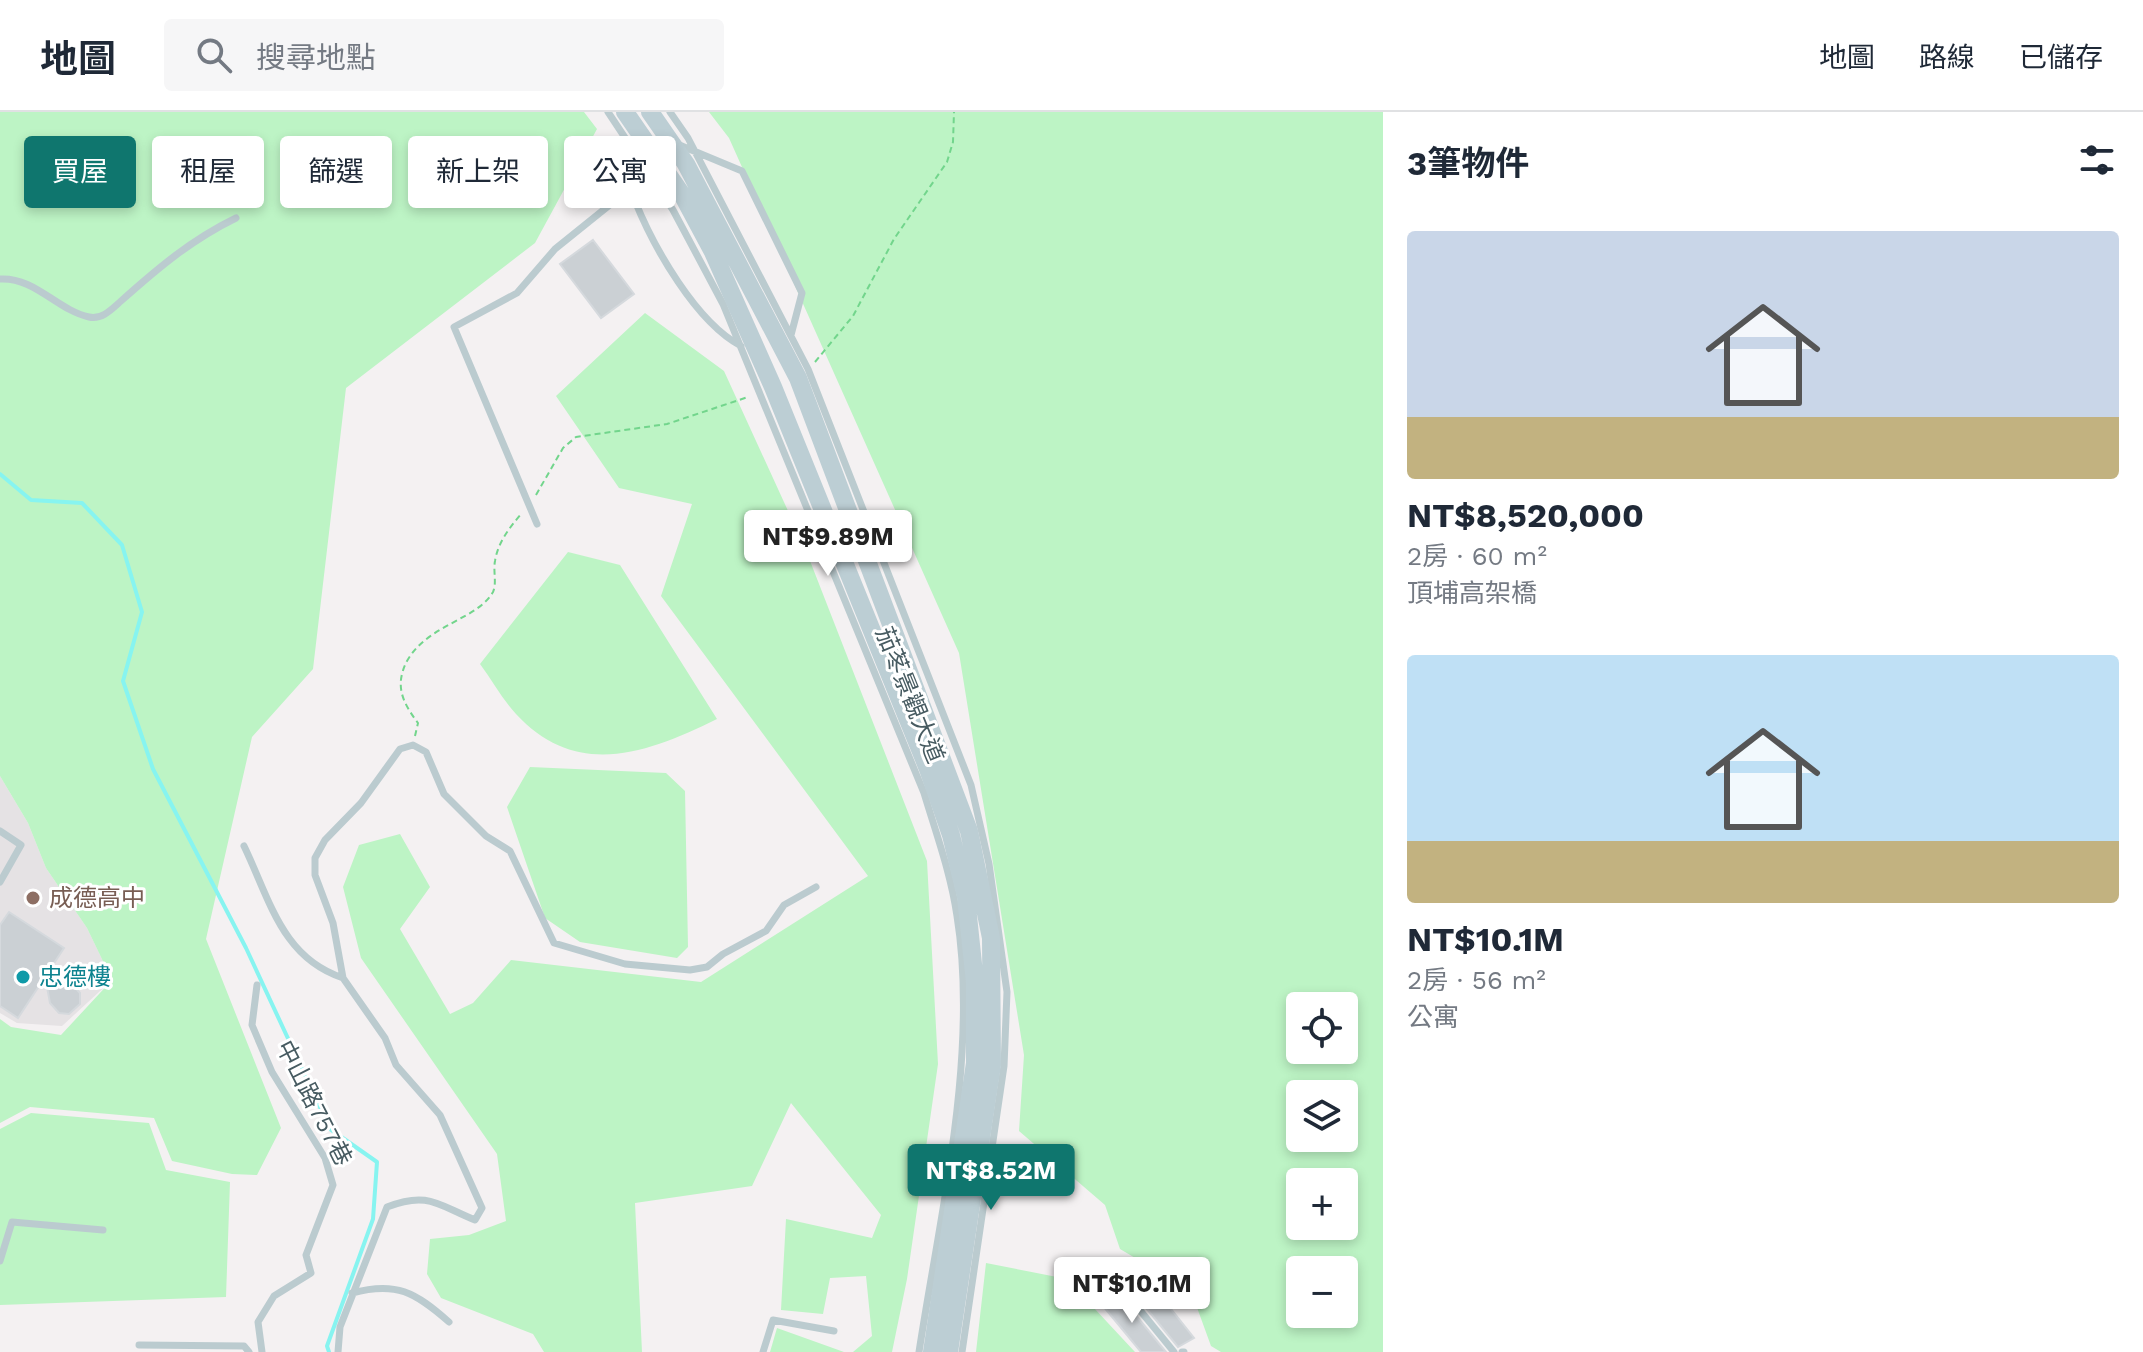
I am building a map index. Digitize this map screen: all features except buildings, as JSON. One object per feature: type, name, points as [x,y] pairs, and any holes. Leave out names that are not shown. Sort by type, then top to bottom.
[{"type":"street","name":"茄苳景觀大道","points":[[625,112],[683,196],[713,252],[766,390],[928,769],[951,835],[972,939],[983,1064]]},
{"type":"street","name":"茄苳景觀大道","points":[[650,112],[666,136]]},
{"type":"street","name":"茄苳景觀大道","points":[[676,152],[803,373],[969,831],[991,938],[983,1064]]},
{"type":"street","points":[[932,1352],[983,1064]]},
{"type":"street","points":[[949,1352],[983,1064]]},
{"type":"lane","name":"茄苳景觀大道","points":[[608,112],[625,136]]},
{"type":"lane","name":"茄苳景觀大道","points":[[670,112],[694,150],[791,335],[803,373]]},
{"type":"lane","points":[[676,145],[742,171],[802,293],[791,335]]},
{"type":"lane","points":[[537,524],[454,327],[517,293],[555,249],[606,208]]},
{"type":"lane","points":[[638,208],[689,300],[702,317],[741,346]]},
{"type":"lane","name":"茄苳景觀大道","points":[[672,208],[766,390]]},
{"type":"lane","points":[[0,279],[17,278],[90,318],[106,315],[169,258],[199,237],[236,218]]},
{"type":"lane","points":[[766,390],[803,373]]},
{"type":"lane","points":[[338,1352],[340,1327],[387,1207],[411,1198],[434,1200],[475,1220],[482,1208],[440,1115],[396,1065],[385,1038],[343,978],[333,923],[315,875],[315,858],[325,840],[361,803],[400,749],[413,745],[430,760],[444,794],[486,836],[510,851],[554,943],[566,948],[625,964],[690,970],[707,967],[723,954],[766,931],[784,905],[816,887]]},
{"type":"lane","points":[[0,831],[21,845],[0,882]]},
{"type":"lane","points":[[244,846],[292,947],[319,970],[343,978]]},
{"type":"lane","name":"中山路757巷","points":[[257,985],[252,1025],[272,1072],[325,1158],[333,1185],[306,1255],[311,1273],[274,1296],[258,1322],[262,1352]]},
{"type":"lane","points":[[919,1352],[983,1064]]},
{"type":"lane","points":[[962,1352],[983,1064]]},
{"type":"lane","points":[[0,1261],[12,1222],[103,1230]]},
{"type":"lane","points":[[1112,1276],[1174,1352]]},
{"type":"lane","points":[[352,1293],[395,1287],[427,1303],[449,1322]]},
{"type":"lane","points":[[763,1352],[773,1320],[834,1331]]},
{"type":"lane","points":[[139,1345],[244,1346],[249,1352]]},
{"type":"path","points":[[803,373],[825,353],[853,316],[894,239],[947,162],[953,142],[954,112]]},
{"type":"shaded area","name":"成德高中","points":[[0,776],[28,823],[46,868],[87,928],[112,980],[62,1026],[17,1023],[0,1013]]},
{"type":"green space","points":[[0,112],[584,112],[597,129],[593,136],[564,136],[564,190],[535,243],[346,388],[313,669],[252,737],[206,939],[281,1128],[257,1175],[232,1174],[172,1161],[154,1118],[30,1107],[0,1123],[0,1019],[11,1027],[61,1035],[112,980],[87,928],[46,868],[28,823],[0,776]]},
{"type":"green space","points":[[709,112],[1383,112],[1383,1352],[1221,1352],[1211,1346],[1191,1291],[1120,1249],[1105,1205],[1019,1131],[1024,1055],[959,653],[729,138]]},
{"type":"green space","points":[[645,313],[724,371],[805,548],[927,861],[938,1064],[907,1279],[892,1352],[853,1352],[872,1336],[866,1276],[830,1278],[823,1314],[781,1310],[786,1219],[872,1238],[881,1215],[791,1103],[752,1186],[635,1203],[642,1352],[544,1352],[533,1334],[441,1298],[427,1274],[430,1239],[469,1235],[506,1221],[497,1154],[361,958],[343,887],[359,845],[400,834],[430,887],[400,929],[450,1014],[473,1003],[511,960],[701,982],[868,876],[661,596],[692,504],[619,488],[556,396]]},
{"type":"green space","points":[[568,552],[620,565],[717,719],[639,750],[588,754],[563,747],[539,735],[516,714],[480,664]]},
{"type":"green space","points":[[530,767],[666,773],[685,791],[688,947],[677,958],[580,942],[545,918],[507,807]]},
{"type":"green space","points":[[31,1113],[149,1123],[166,1170],[230,1182],[226,1297],[0,1305],[0,1129]]},
{"type":"green space","points":[[986,1263],[1067,1279],[1135,1352],[976,1352]]},
{"type":"green space","points":[[777,1328],[844,1352],[770,1352]]},
{"type":"waterway","points":[[0,474],[31,500],[82,503],[122,545],[142,612],[123,681],[153,769],[246,948],[330,1129],[377,1162],[373,1219],[327,1346],[329,1352]]},
{"type":"place","name":"成德高中","points":[[33,898]]},
{"type":"place","name":"忠德樓","points":[[23,977]]}]
